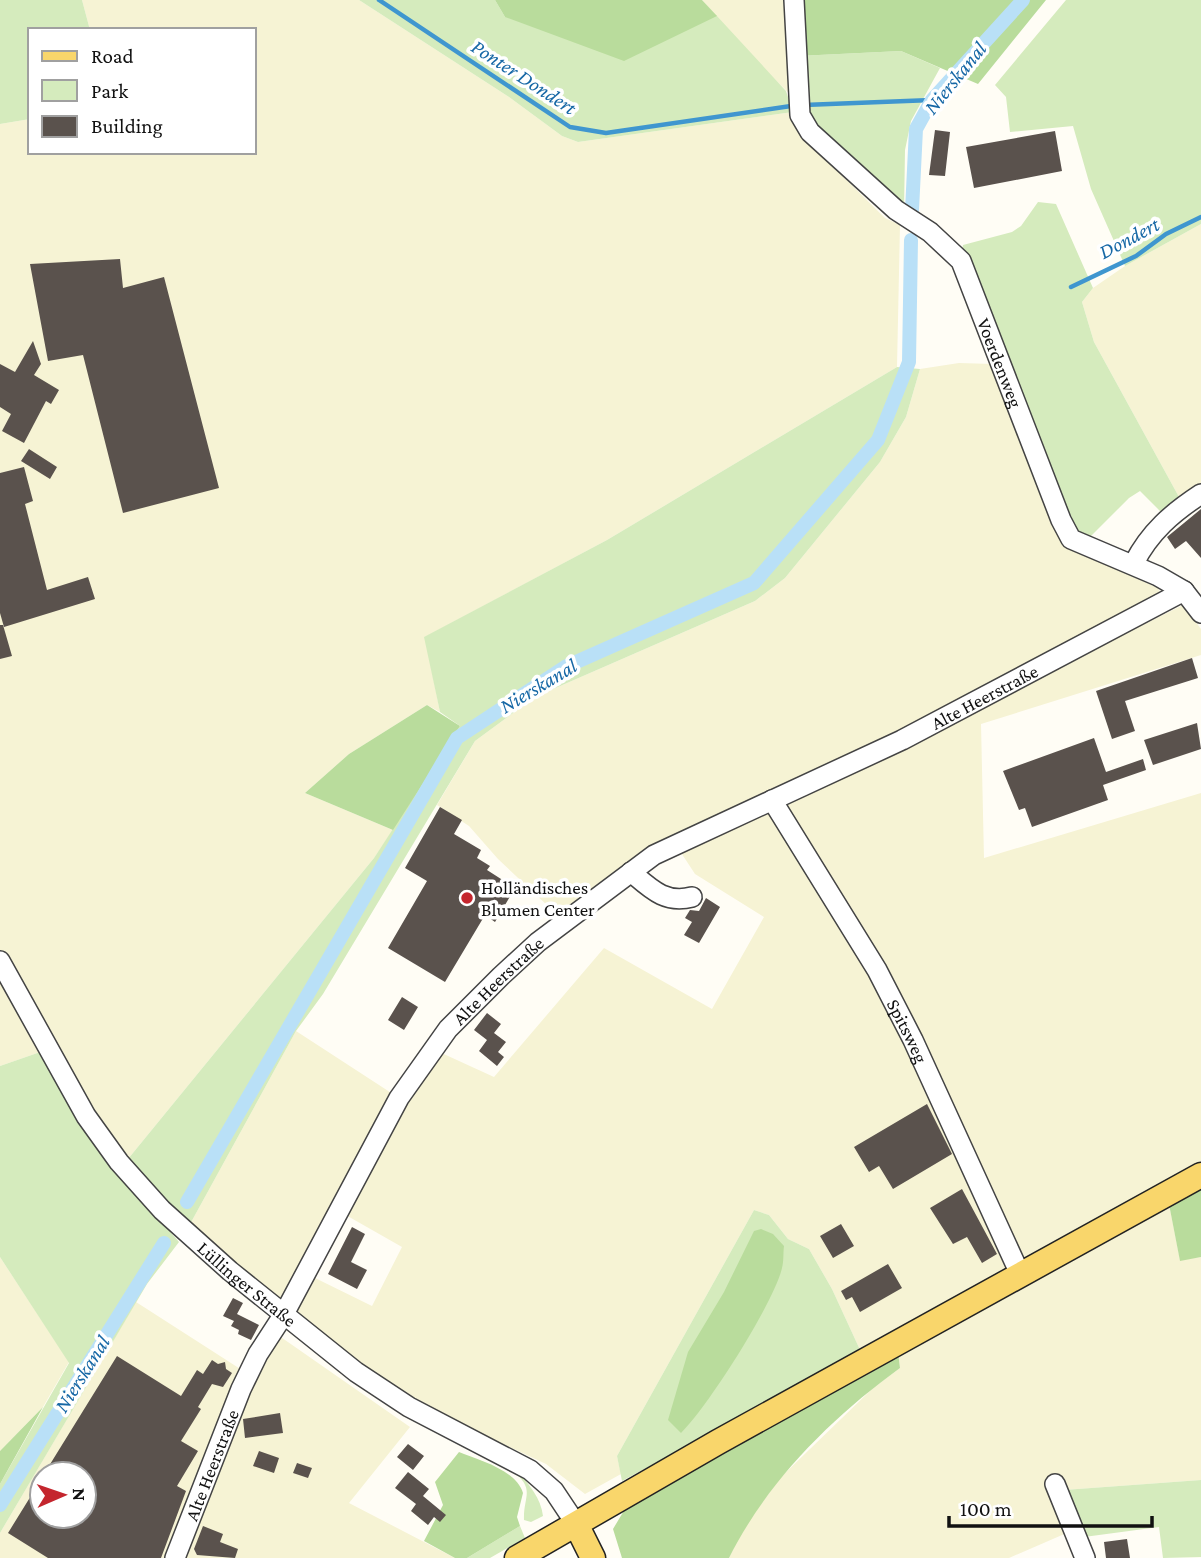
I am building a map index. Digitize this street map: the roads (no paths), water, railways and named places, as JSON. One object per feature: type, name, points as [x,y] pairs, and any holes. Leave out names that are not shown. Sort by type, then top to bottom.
[{"type":"main road","points":[[517,1558],[1201,1175]]},
{"type":"main road","points":[[576,1524],[593,1558]]},
{"type":"street","name":"Voerdenweg","points":[[794,0],[798,107],[810,132],[896,210],[930,232],[961,261],[1065,530],[1071,539],[1134,563],[1184,591],[1201,613]]},
{"type":"street","points":[[1134,563],[1145,542],[1173,512],[1201,494]]},
{"type":"street","name":"Alte Heerstraße","points":[[175,1558],[227,1418],[258,1354],[285,1314],[399,1098],[448,1029],[538,942],[654,855],[902,740],[1184,591]]},
{"type":"street","name":"Spitsweg","points":[[772,800],[877,970],[913,1040],[1020,1274]]},
{"type":"street","points":[[631,872],[659,896],[672,900],[692,897]]},
{"type":"street","name":"Lüllinger Straße","points":[[2,968],[86,1116],[119,1162],[162,1210],[356,1372],[409,1407],[530,1470],[554,1491],[576,1524]]},
{"type":"street","points":[[1055,1484],[1085,1558]]},
{"type":"waterway","name":"Ponter Dondert","points":[[379,0],[570,127],[606,133],[791,106]]},
{"type":"waterway","name":"Nierskanal","points":[[912,210],[916,129],[932,100],[1023,0]]},
{"type":"waterway","name":"Ponter Dondert","points":[[804,105],[932,100]]},
{"type":"waterway","name":"Dondert","points":[[1071,287],[1136,256],[1166,234],[1201,217]]},
{"type":"waterway","name":"Nierskanal","points":[[187,1202],[457,738],[565,667],[754,583],[878,440],[909,362],[911,240]]},
{"type":"waterway","name":"Nierskanal","points":[[0,1505],[164,1243]]},
{"type":"place","name":"Holländisches Blumen Center","points":[[467,898]]}]
